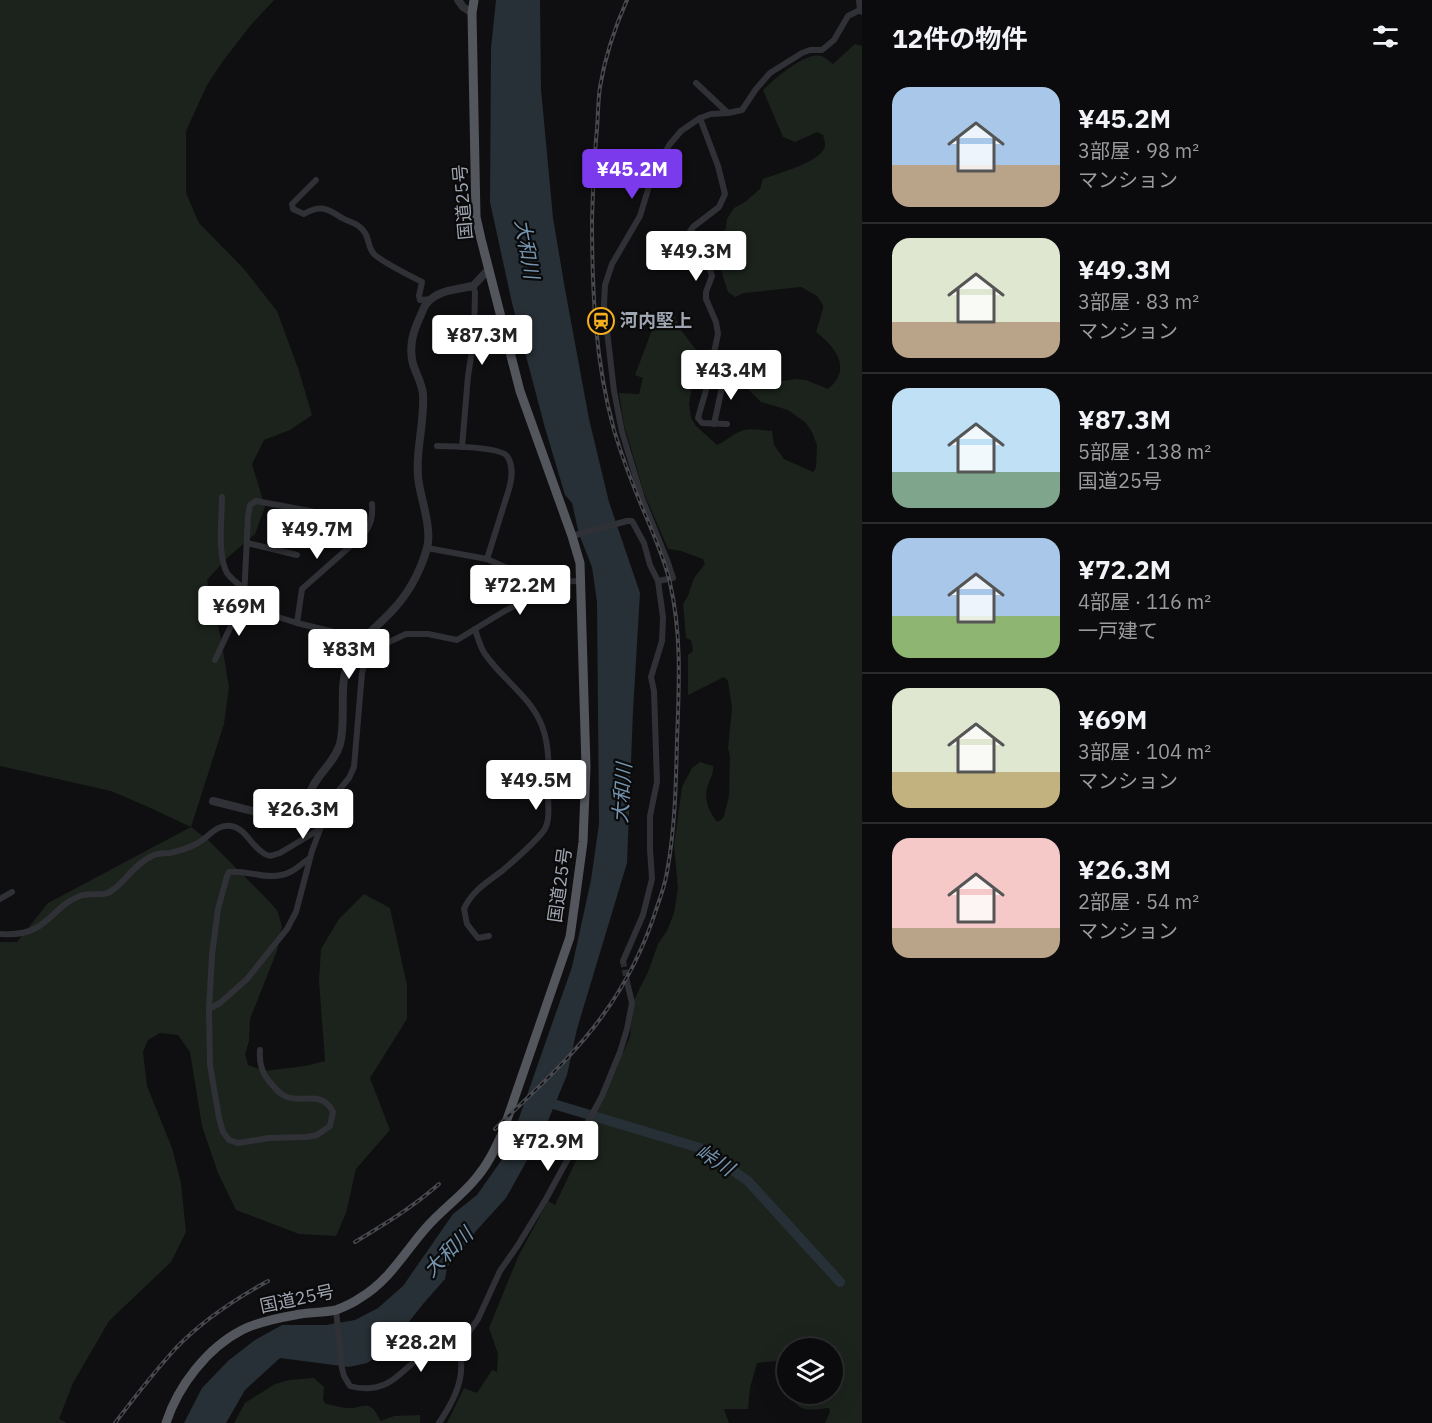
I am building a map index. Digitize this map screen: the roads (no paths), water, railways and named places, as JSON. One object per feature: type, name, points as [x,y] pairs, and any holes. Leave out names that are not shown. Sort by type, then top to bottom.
[{"type":"highway","name":"国道25号","points":[[166,1423],[171,1408],[184,1386],[204,1359],[228,1339],[244,1329],[296,1314],[336,1313],[372,1290],[425,1228],[477,1178],[502,1134],[570,937],[583,842],[586,767],[580,563],[520,391],[476,217],[472,13],[474,0]]},
{"type":"street","points":[[458,0],[472,13]]},
{"type":"street","points":[[658,581],[673,578],[642,498],[622,432],[614,391],[604,305],[605,285],[612,264],[640,216],[650,183],[662,158],[681,131],[700,118],[711,114],[742,110],[770,73],[802,53],[822,50],[834,40],[848,16],[861,11],[859,0]]},
{"type":"street","points":[[696,83],[728,113]]},
{"type":"street","points":[[700,118],[718,166],[725,194],[719,207],[693,227],[687,237],[687,246],[709,266],[712,276],[706,299],[716,322],[718,334],[698,418],[702,423],[727,424]]},
{"type":"street","points":[[316,180],[292,204],[293,209],[304,214],[320,207],[357,224],[367,236],[372,252],[380,259],[422,282],[420,300],[432,299]]},
{"type":"street","points":[[213,801],[296,822],[302,820],[311,788],[333,759],[339,747],[343,730],[345,672],[350,659],[363,639],[398,605],[412,583],[427,548],[426,516],[417,466],[423,392],[412,354],[412,340],[416,326],[426,303],[437,295],[473,286],[489,269]]},
{"type":"street","points":[[462,447],[468,376],[474,338],[475,292],[473,286]]},
{"type":"street","points":[[714,424],[725,374]]},
{"type":"street","points":[[437,446],[500,452],[506,454],[511,463],[512,478],[487,559]]},
{"type":"street","points":[[222,497],[222,561],[234,581],[245,589]]},
{"type":"street","points":[[215,660],[244,598],[250,505],[256,501],[326,514]]},
{"type":"street","points":[[297,623],[302,589],[367,531],[370,526],[372,504]]},
{"type":"street","points":[[572,536],[632,521],[644,543],[650,565],[658,581],[663,617],[662,642],[651,677],[654,691],[657,782],[650,816],[652,879],[643,915],[623,961]]},
{"type":"street","points":[[247,543],[297,555]]},
{"type":"street","points":[[427,548],[487,559],[538,582],[581,581]]},
{"type":"street","points":[[209,1009],[220,1003],[247,979],[287,929],[296,912],[310,858],[331,800],[349,778],[354,767],[362,674],[366,662],[376,648],[406,634],[428,634],[457,640],[539,592],[547,583]]},
{"type":"street","points":[[240,605],[297,623],[363,639]]},
{"type":"street","points":[[475,629],[480,646],[487,657],[534,710],[546,741],[549,773],[548,821],[544,831],[502,871],[472,895],[464,909],[467,924],[478,938],[489,936]]},
{"type":"street","points":[[0,934],[26,933],[37,928],[69,901],[79,896],[106,895],[150,856],[181,850],[198,843],[220,826],[238,828],[261,852],[270,856],[280,853],[320,829]]},
{"type":"street","points":[[260,1050],[259,1058],[264,1075],[279,1092],[287,1097],[318,1099],[330,1105],[333,1112],[330,1126],[317,1135],[307,1137],[269,1138],[238,1143],[229,1140],[223,1132],[219,1118],[210,1065],[209,1009],[212,955],[218,909],[229,872],[277,876],[293,871],[310,858]]},
{"type":"street","points":[[0,899],[12,892]]},
{"type":"street","points":[[457,1349],[478,1319],[500,1271],[546,1199],[602,1096],[627,1029],[632,1003],[628,986]]},
{"type":"street","points":[[336,1313],[342,1368],[346,1382],[358,1389],[379,1387],[390,1382],[438,1345],[446,1344],[457,1349],[461,1355],[461,1377],[456,1393],[440,1423]]},
{"type":"water","name":"大和川","points":[[496,0],[540,0],[541,89],[553,218],[589,419],[609,502],[640,593],[627,863],[577,1029],[567,1075],[545,1128],[506,1198],[447,1267],[445,1279],[386,1351],[367,1363],[349,1367],[280,1358],[245,1390],[226,1423],[184,1423],[202,1388],[229,1360],[255,1340],[282,1325],[326,1325],[355,1320],[378,1308],[403,1286],[453,1214],[477,1195],[503,1158],[572,967],[591,880],[599,824],[597,602],[592,567],[579,534],[572,503],[565,495],[545,428],[512,303],[490,202],[491,48]]},
{"type":"waterway","name":"峠川","points":[[550,1103],[700,1148],[748,1181],[840,1282]]},
{"type":"tunnel","points":[[623,961],[628,986]]},
{"type":"railway","points":[[495,1129],[579,1045],[620,990],[641,949],[652,921],[665,881],[672,839],[676,790],[679,681],[674,603],[663,559],[614,430],[599,352],[594,299],[592,220],[599,92],[611,42],[627,0]]},
{"type":"railway","points":[[355,1242],[409,1208],[439,1184]]},
{"type":"railway","points":[[115,1423],[160,1366],[186,1338],[219,1311],[268,1281]]},
{"type":"place","name":"河内堅上","points":[[601,321]]}]
